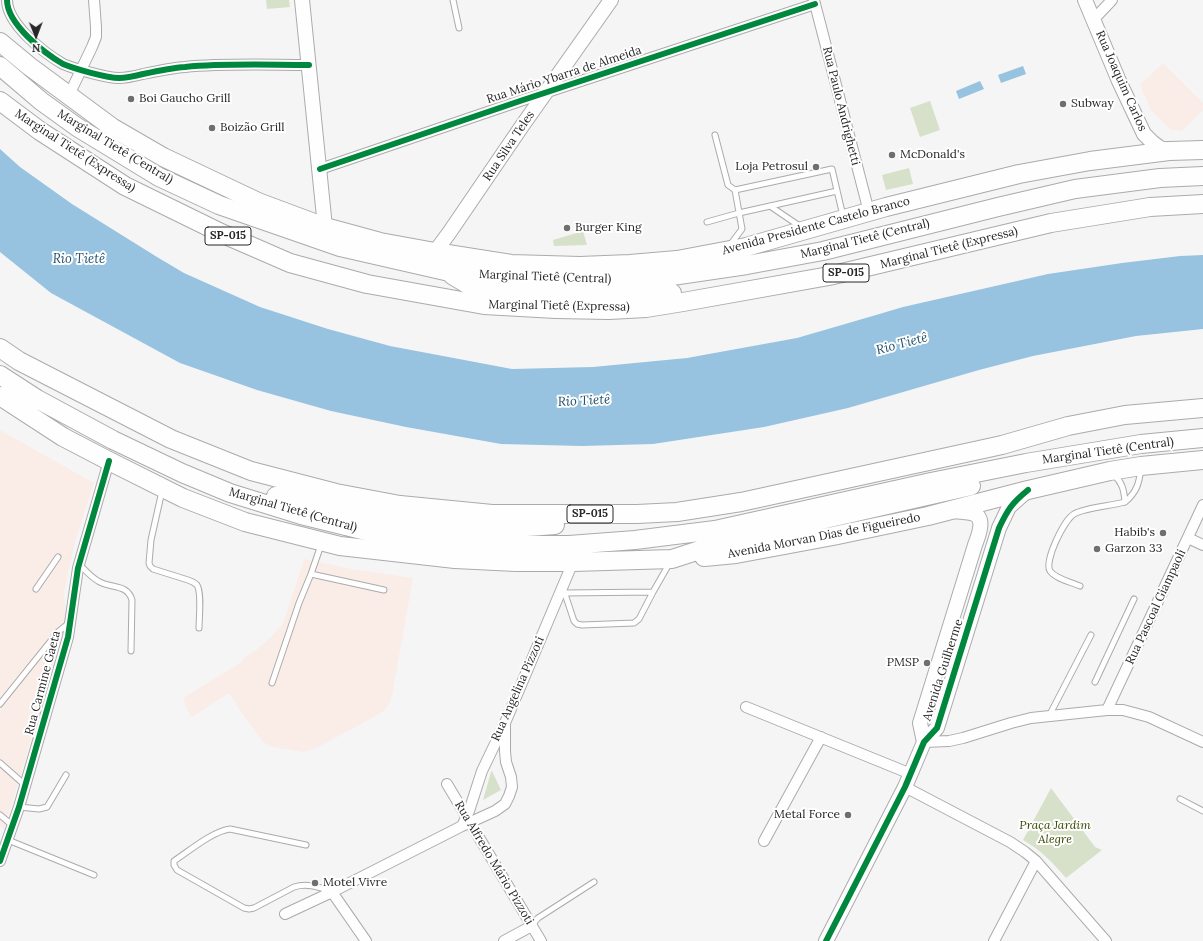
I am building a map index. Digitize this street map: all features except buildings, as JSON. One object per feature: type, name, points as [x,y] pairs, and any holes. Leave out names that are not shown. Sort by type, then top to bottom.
[{"type":"highway","name":"Avenida Presidente Castelo Branco","points":[[0,42],[29,66],[113,128],[163,157],[258,202],[326,227],[380,242],[511,264],[580,266],[677,260],[746,247],[869,212],[1019,174],[1090,161],[1169,151],[1203,150]]},
{"type":"highway","name":"Marginal Tietê (Central)","points":[[0,66],[41,101],[77,126],[159,177],[219,205],[340,248],[445,271],[503,278],[588,281],[672,276],[747,265],[824,251],[998,206],[1075,189],[1160,178],[1203,176]]},
{"type":"highway","name":"Marginal Tietê (Expressa)","points":[[0,101],[40,131],[125,186],[221,233],[290,263],[367,284],[484,305],[609,310],[646,308],[830,276],[1051,224],[1150,207],[1203,204]]},
{"type":"highway","points":[[746,247],[781,247],[977,205],[998,206]]},
{"type":"highway","points":[[445,271],[472,287],[497,291],[576,295],[659,294],[804,274],[830,276]]},
{"type":"highway","name":"SP-015","points":[[0,348],[18,361],[171,439],[251,470],[336,493],[400,504],[492,514],[637,514],[677,512],[741,502],[1002,445],[1068,426],[1118,417],[1203,408]]},
{"type":"highway","name":"Marginal Tietê (Central)","points":[[0,375],[37,398],[113,440],[182,473],[230,493],[301,515],[362,530],[410,537],[488,545],[569,545],[635,540],[715,530],[931,482],[1026,463],[1141,444],[1203,438]]},
{"type":"highway","points":[[0,396],[63,437],[109,461],[183,498],[245,522],[340,546],[455,559],[516,562],[672,559],[746,537],[996,480],[1026,463]]},
{"type":"highway","name":"Avenida Morvan Dias de Figueiredo","points":[[672,559],[736,554],[815,540],[928,516],[1028,490],[1110,471],[1141,466],[1203,460]]},
{"type":"highway","points":[[182,473],[338,510],[405,522],[477,528],[527,527],[590,522],[637,514]]},
{"type":"street","points":[[7,0],[8,9],[15,21],[43,50],[62,63],[81,70],[111,77],[119,78],[184,67],[208,65],[309,65]]},
{"type":"street","points":[[69,95],[96,37],[94,0]]},
{"type":"street","points":[[302,0],[326,227]]},
{"type":"street","name":"Rua Silva Teles","points":[[435,252],[611,0]]},
{"type":"street","name":"Rua Joaquim Carlos","points":[[1085,0],[1119,81],[1144,134],[1160,148],[1169,151]]},
{"type":"street","points":[[1094,19],[1112,0]]},
{"type":"street","name":"Rua Mário Ybarra de Almeida","points":[[320,169],[814,2]]},
{"type":"street","name":"Rua Paulo Andrighetti","points":[[814,2],[869,212]]},
{"type":"street","name":"Rua Carmine Gaeta","points":[[0,861],[19,807],[68,637],[79,564],[109,461]]},
{"type":"street","name":"Avenida Guilherme","points":[[826,941],[905,787],[924,742],[937,728],[996,537],[1009,508],[1028,490]]},
{"type":"street","name":"Rua Pascoal Giampaoli","points":[[1108,710],[1203,505]]},
{"type":"street","name":"Avenida Guilherme","points":[[924,742],[920,723],[981,524],[975,514],[951,510]]},
{"type":"street","points":[[1188,538],[1203,545]]},
{"type":"street","name":"Rua Angelina Pizzoti","points":[[466,822],[482,771],[564,590],[573,562]]},
{"type":"street","points":[[961,593],[977,598]]},
{"type":"street","points":[[746,707],[911,774]]},
{"type":"street","points":[[924,742],[963,738],[1031,718],[1108,710],[1123,710],[1143,715],[1203,742]]},
{"type":"street","points":[[285,914],[332,892],[466,822],[495,811],[505,804],[512,787],[511,777],[506,762],[505,723]]},
{"type":"street","points":[[764,842],[821,737]]},
{"type":"street","name":"Rua Alfredo Mário Pizzoti","points":[[447,784],[466,822],[541,941]]},
{"type":"street","points":[[905,787],[1010,842],[1026,852],[1036,861],[1105,941]]},
{"type":"street","points":[[994,941],[1036,861]]},
{"type":"street","points":[[332,892],[366,941]]},
{"type":"street","points":[[504,941],[532,925]]},
{"type":"lane","points":[[453,0],[458,28]]},
{"type":"lane","points":[[714,135],[728,185],[735,190],[742,228],[727,251]]},
{"type":"lane","points":[[735,190],[832,169],[843,219]]},
{"type":"lane","points":[[707,222],[739,213],[837,191]]},
{"type":"lane","points":[[770,206],[805,230]]},
{"type":"lane","points":[[1080,586],[1055,576],[1048,567],[1049,560],[1062,529],[1074,514],[1125,502],[1135,492],[1141,466]]},
{"type":"lane","points":[[1110,471],[1123,487],[1125,502]]},
{"type":"lane","points":[[163,488],[151,540],[148,563],[153,569],[188,580],[197,585],[199,590],[199,628]]},
{"type":"lane","points":[[272,683],[299,603],[323,541]]},
{"type":"lane","points":[[36,589],[58,557]]},
{"type":"lane","points":[[653,592],[564,590],[574,621],[578,624],[636,622],[639,620],[672,559]]},
{"type":"lane","points":[[79,564],[98,581],[123,589],[130,595],[132,600],[131,651]]},
{"type":"lane","points":[[311,574],[384,590]]},
{"type":"lane","points":[[1095,682],[1134,599]]},
{"type":"lane","points":[[0,704],[58,632],[69,623]]},
{"type":"lane","points":[[1049,716],[1091,635]]},
{"type":"lane","points":[[0,763],[25,785]]},
{"type":"lane","points":[[19,807],[39,810],[47,807],[66,775]]},
{"type":"lane","points":[[1180,799],[1203,811]]},
{"type":"lane","points":[[0,815],[13,826]]},
{"type":"lane","points":[[306,845],[230,829],[219,832],[206,839],[174,861],[174,865],[177,870],[244,908],[249,909],[254,908],[300,885],[315,886],[332,892]]},
{"type":"lane","points":[[8,840],[94,875]]},
{"type":"lane","points":[[532,925],[538,918],[594,882]]},
{"type":"shaded area","points":[[1163,63],[1203,103],[1203,110],[1182,131],[1171,130],[1151,110],[1140,85]]},
{"type":"shaded area","points":[[0,430],[94,483],[75,542],[64,592],[66,617],[64,630],[4,830],[0,826]]},
{"type":"shaded area","points":[[304,559],[352,569],[413,578],[392,696],[384,711],[316,748],[303,752],[272,747],[263,742],[229,693],[192,717],[187,710],[183,698],[240,663],[245,657],[270,638],[282,625]]},
{"type":"green space","points":[[266,0],[289,0],[290,7],[267,9]]},
{"type":"green space","points":[[930,101],[940,130],[920,137],[910,108]]},
{"type":"green space","points":[[909,168],[913,184],[886,190],[882,175]]},
{"type":"green space","points":[[583,231],[587,245],[554,246],[553,240]]},
{"type":"green space","points":[[492,771],[501,790],[483,800],[491,772]]},
{"type":"green space","name":"Praça Jardim Alegre","points":[[1051,788],[1095,847],[1102,850],[1066,878],[1046,857],[1023,840]]},
{"type":"water","points":[[1023,66],[1026,74],[1001,83],[998,75]]},
{"type":"water","points":[[980,81],[984,89],[959,99],[956,91]]},
{"type":"water","name":"Rio Tietê","points":[[0,149],[20,167],[72,204],[157,257],[184,273],[260,307],[328,329],[390,346],[512,369],[593,367],[687,358],[797,338],[903,307],[1048,274],[1180,256],[1203,255],[1203,329],[1136,336],[1033,356],[848,408],[764,427],[653,444],[582,446],[501,444],[406,427],[331,411],[257,390],[180,363],[51,293],[0,252]]},
{"type":"cycle path","points":[[7,0],[13,19],[28,37],[46,53],[63,64],[99,75],[114,78],[125,78],[174,68],[216,65],[309,65]]},
{"type":"cycle path","points":[[320,169],[523,100],[815,4]]},
{"type":"cycle path","points":[[0,861],[19,807],[68,637],[78,568],[109,461]]},
{"type":"cycle path","points":[[826,941],[905,787],[924,742],[937,728],[999,528],[1011,507],[1028,490]]},
{"type":"place","name":"Boi Gaucho Grill","points":[[131,99]]},
{"type":"place","name":"Subway","points":[[1063,104]]},
{"type":"place","name":"Boizão Grill","points":[[212,128]]},
{"type":"place","name":"McDonald's","points":[[892,155]]},
{"type":"place","name":"Loja Petrosul","points":[[816,167]]},
{"type":"place","name":"Burger King","points":[[567,228]]},
{"type":"place","name":"Habib's","points":[[1163,533]]},
{"type":"place","name":"Garzon 33","points":[[1097,549]]},
{"type":"place","name":"PMSP","points":[[927,663]]},
{"type":"place","name":"Metal Force","points":[[848,815]]},
{"type":"place","name":"Motel Vivre","points":[[315,883]]}]
